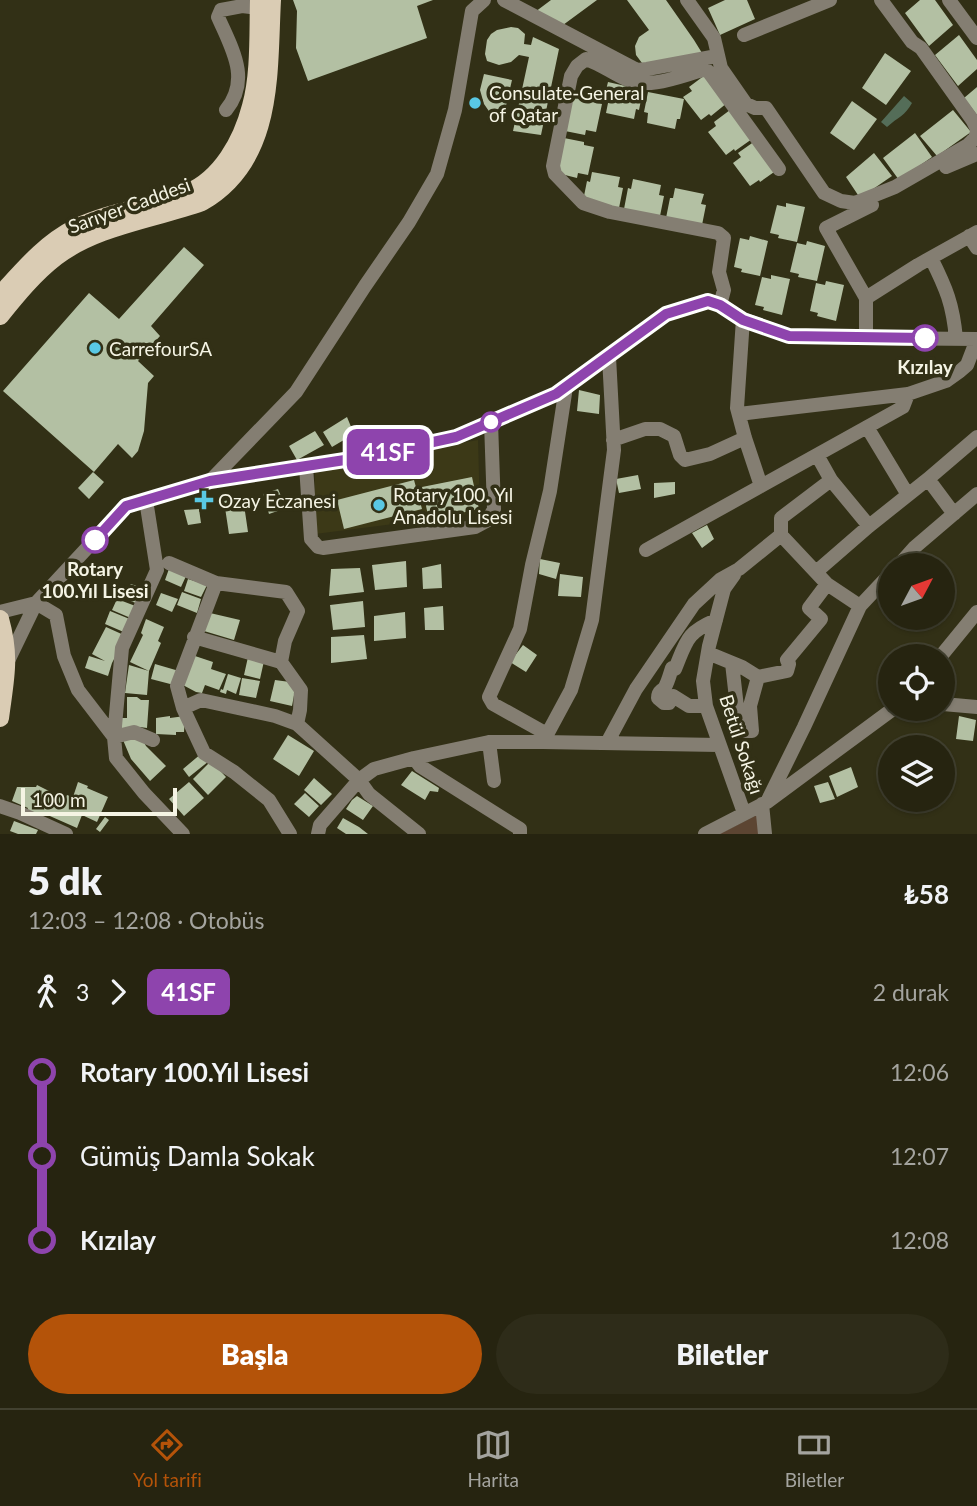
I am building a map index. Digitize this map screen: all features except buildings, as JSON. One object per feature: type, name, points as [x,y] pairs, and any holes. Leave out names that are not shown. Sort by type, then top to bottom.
[{"type":"main road","name":"Sarıyer Caddesi","points":[[0,295],[43,249],[74,229],[96,219],[185,193],[217,172],[241,134],[251,106],[263,3]]},
{"type":"main road","name":"Sarıyer Caddesi","points":[[0,316],[42,268],[66,250],[103,232],[202,202],[225,186],[240,170],[258,135],[267,97],[263,3]]},
{"type":"main road","points":[[0,619],[6,643],[0,718]]},
{"type":"street","points":[[210,481],[296,392],[409,222],[437,174],[455,110],[471,6],[484,0]]},
{"type":"street","points":[[504,0],[636,69],[717,56]]},
{"type":"street","points":[[687,0],[714,37],[721,68],[746,104],[755,108],[766,108],[824,192],[841,201],[855,203],[895,187],[968,145],[975,138],[977,131],[973,121],[921,48],[912,42],[881,0]]},
{"type":"street","points":[[744,35],[830,0]]},
{"type":"street","points":[[949,0],[977,38]]},
{"type":"street","points":[[226,110],[234,101],[239,79],[236,58],[218,17],[221,10],[263,3]]},
{"type":"street","points":[[720,305],[724,290],[719,272],[724,238],[719,233],[610,212],[583,203],[555,174],[553,166],[571,76],[586,59],[638,83],[708,71],[779,169]]},
{"type":"street","points":[[866,338],[866,298],[826,228],[977,153]]},
{"type":"street","points":[[866,298],[931,258],[974,239]]},
{"type":"street","points":[[931,258],[946,288],[956,339]]},
{"type":"street","points":[[4,661],[36,603],[126,506],[210,481],[364,457],[456,437],[556,394],[666,314],[708,301],[720,305],[743,320],[789,336],[977,339],[967,365],[960,371],[946,381],[908,394],[739,414]]},
{"type":"street","points":[[743,320],[737,408],[761,486]]},
{"type":"street","points":[[545,738],[571,690],[592,620],[614,450],[609,357]]},
{"type":"street","points":[[545,738],[493,704],[489,697],[520,629],[531,565],[550,491],[566,387]]},
{"type":"street","points":[[646,550],[903,407],[908,394]]},
{"type":"street","points":[[306,466],[311,539],[318,547],[329,548],[475,527],[488,520],[494,509],[491,422]]},
{"type":"street","points":[[867,428],[908,495]]},
{"type":"street","points":[[613,440],[645,429],[660,429],[674,436],[680,455],[685,460],[710,454],[745,438]]},
{"type":"street","points":[[816,572],[977,437]]},
{"type":"street","points":[[817,455],[831,480],[869,526]]},
{"type":"street","points":[[928,479],[954,514]]},
{"type":"street","points":[[831,480],[781,518],[781,535],[827,584],[860,606]]},
{"type":"street","points":[[909,553],[977,494]]},
{"type":"street","points":[[146,500],[157,570],[122,648],[114,737],[116,758],[144,793],[183,834]]},
{"type":"street","points":[[607,743],[636,689],[694,604],[721,579],[739,569],[781,535]]},
{"type":"street","points":[[169,563],[216,583],[286,592],[298,611],[285,641],[281,662]]},
{"type":"street","name":"Betül Sokağı","points":[[739,569],[724,589],[703,681],[706,706],[744,813]]},
{"type":"street","points":[[216,583],[177,686],[183,708],[204,753],[234,772],[269,800],[290,834]]},
{"type":"street","points":[[708,653],[758,677],[787,671],[787,660],[821,619],[809,608],[827,584]]},
{"type":"street","points":[[765,834],[764,803],[804,727],[860,606],[878,587]]},
{"type":"street","points":[[0,612],[36,603],[56,615],[64,656],[78,690],[114,737]]},
{"type":"street","points":[[951,644],[977,612]]},
{"type":"street","points":[[706,706],[689,706],[673,696],[669,703],[664,703],[658,695],[664,688],[672,668],[675,669],[693,632],[716,620]]},
{"type":"street","points":[[194,637],[281,662],[301,690],[297,724]]},
{"type":"street","points":[[732,663],[739,724],[745,731],[752,732],[750,706],[758,677]]},
{"type":"street","points":[[183,708],[201,700],[275,716],[297,724],[359,780],[369,794],[419,834]]},
{"type":"street","points":[[955,706],[977,707]]},
{"type":"street","points":[[705,834],[764,803],[878,720]]},
{"type":"street","points":[[114,737],[134,732],[153,740]]},
{"type":"street","points":[[318,834],[320,825],[359,780],[374,769],[414,758],[489,742],[545,738],[607,743],[719,745]]},
{"type":"street","points":[[489,742],[494,781]]},
{"type":"street","points":[[414,758],[420,766],[520,829],[520,834]]},
{"type":"street","points":[[0,806],[66,834]]},
{"type":"shaded area","points":[[904,96],[912,103],[904,114],[887,127],[881,122]]},
{"type":"shaded area","points":[[478,440],[480,513],[315,534],[315,469]]},
{"type":"shaded area","points":[[757,815],[759,834],[719,834]]},
{"type":"bus line","name":"41SF","points":[[95,540],[126,506],[210,481],[364,457],[456,437],[556,394],[666,314],[708,301],[720,305],[743,320],[789,336],[925,338]]},
{"type":"place","name":"Consulate-General of Qatar","points":[[475,103]]},
{"type":"place","name":"Kızılay","points":[[925,338]]},
{"type":"place","name":"CarrefourSA","points":[[95,348]]},
{"type":"place","name":"Ozay Eczanesi","points":[[204,500]]},
{"type":"place","name":"Rotary 100. Yıl Anadolu Lisesi","points":[[379,505]]},
{"type":"place","name":"Rotary 100.Yıl Lisesi","points":[[95,540]]}]
